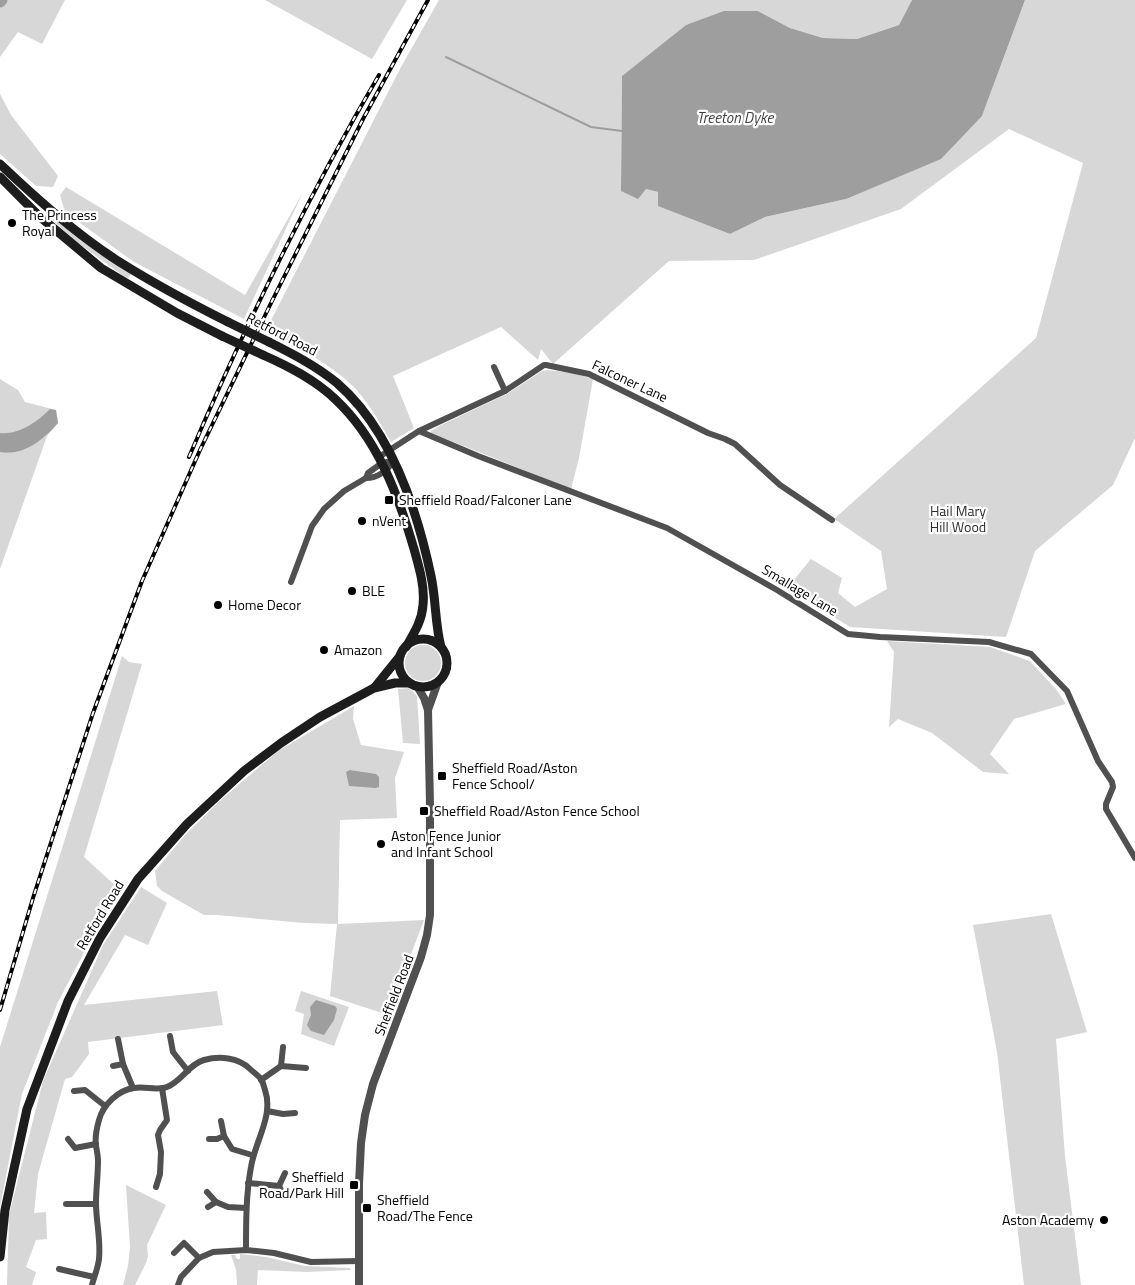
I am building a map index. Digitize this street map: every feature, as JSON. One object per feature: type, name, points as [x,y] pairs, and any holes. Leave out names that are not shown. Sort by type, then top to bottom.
[{"type":"main road","name":"Retford Road","points":[[0,164],[75,230],[116,259],[146,278],[228,322],[303,359],[343,389],[363,411],[376,430],[404,485],[425,550],[436,604],[441,647]]},
{"type":"main road","name":"Retford Road","points":[[0,178],[39,216],[101,268],[177,313],[301,374],[334,398],[361,429],[382,464],[409,533],[423,590],[421,620],[404,650],[374,688]]},
{"type":"main road","points":[[424,639],[436,643],[441,647],[447,659],[446,672],[438,682],[431,686],[424,687],[413,684],[404,678],[400,666],[404,650],[411,643],[424,639]]},
{"type":"main road","name":"Retford Road","points":[[0,1256],[5,1210],[27,1109],[68,1001],[100,938],[138,880],[187,824],[244,771],[281,743],[320,717],[374,688],[395,683],[413,684]]},
{"type":"street","name":"Falconer Lane","points":[[291,582],[312,526],[324,509],[344,492],[366,478],[372,478],[388,451],[419,431],[505,390],[544,365],[589,374],[708,433],[735,444],[780,484],[832,520]]},
{"type":"street","points":[[494,367],[505,390]]},
{"type":"street","name":"Smallage Lane","points":[[419,431],[478,456],[667,528],[776,590],[848,634],[989,642],[1031,654],[1067,691],[1098,761],[1112,782],[1113,787],[1106,804],[1106,809],[1135,858]]},
{"type":"street","points":[[382,464],[393,461]]},
{"type":"street","name":"Sheffield Road","points":[[428,710],[438,682]]},
{"type":"street","name":"Sheffield Road","points":[[359,1285],[359,1184],[365,1115],[372,1084],[422,957],[430,915],[428,710],[424,698],[413,684]]},
{"type":"street","points":[[170,1036],[172,1052],[188,1071]]},
{"type":"street","points":[[118,1040],[123,1064],[133,1088]]},
{"type":"street","points":[[281,1066],[283,1048]]},
{"type":"street","points":[[92,1285],[99,1261],[100,1245],[96,1204],[98,1154],[96,1144],[99,1119],[105,1106],[118,1094],[133,1088],[162,1088],[173,1084],[193,1066],[203,1060],[228,1058],[238,1061],[247,1066],[261,1080],[267,1095],[267,1112],[264,1126],[252,1155],[248,1182],[246,1250]]},
{"type":"street","points":[[113,1066],[123,1064]]},
{"type":"street","points":[[261,1080],[281,1066],[306,1068]]},
{"type":"street","points":[[156,1187],[160,1174],[161,1152],[158,1135],[167,1120],[162,1088]]},
{"type":"street","points":[[74,1090],[85,1090],[105,1106]]},
{"type":"street","points":[[267,1112],[296,1113]]},
{"type":"street","points":[[221,1121],[224,1136],[232,1149],[252,1155]]},
{"type":"street","points":[[209,1139],[217,1139],[224,1136]]},
{"type":"street","points":[[68,1139],[76,1148],[96,1144]]},
{"type":"street","points":[[278,1186],[285,1173]]},
{"type":"street","points":[[248,1182],[278,1186]]},
{"type":"street","points":[[278,1186],[283,1194]]},
{"type":"street","points":[[207,1192],[216,1202],[228,1207],[246,1208]]},
{"type":"street","points":[[208,1207],[216,1202]]},
{"type":"street","points":[[66,1204],[96,1204]]},
{"type":"street","points":[[174,1253],[184,1243],[199,1258]]},
{"type":"street","points":[[178,1285],[181,1277],[199,1258],[213,1252],[246,1250],[311,1262],[359,1261]]},
{"type":"street","points":[[59,1269],[94,1277]]},
{"type":"green space","points":[[0,0],[65,0],[42,44],[18,32],[0,57]]},
{"type":"green space","points":[[265,0],[407,0],[372,59]]},
{"type":"green space","name":"Hail Mary Hill Wood","points":[[439,0],[912,0],[899,25],[857,39],[823,38],[790,28],[758,11],[686,25],[622,76],[621,191],[646,189],[658,192],[659,206],[730,234],[765,217],[846,199],[982,116],[1025,0],[1135,0],[1135,438],[1113,485],[1035,551],[1006,637],[850,627],[787,588],[811,559],[842,578],[838,593],[855,607],[887,589],[881,551],[834,519],[1036,338],[1083,163],[1009,129],[901,209],[754,260],[669,261],[553,364],[541,349],[538,360],[501,327],[393,376],[414,428],[391,442],[369,406],[354,387],[323,363],[267,328],[401,67]]},
{"type":"green space","points":[[0,94],[11,115],[58,176],[53,187],[36,186],[0,154]]},
{"type":"green space","points":[[66,187],[245,295],[303,192],[244,319],[134,262],[65,212],[60,195]]},
{"type":"green space","points":[[47,212],[130,273],[128,278],[74,240],[47,215]]},
{"type":"green space","points":[[547,370],[593,379],[579,458],[571,489],[431,433],[431,431],[441,425],[507,394],[542,371]]},
{"type":"green space","points":[[0,379],[18,390],[25,402],[56,410],[58,423],[47,436],[0,569]]},
{"type":"green space","points":[[887,641],[990,647],[1030,661],[1056,689],[1066,704],[1014,719],[990,754],[1009,774],[983,772],[932,733],[898,719],[889,727],[894,652]]},
{"type":"green space","points":[[423,645],[430,646],[436,650],[440,656],[440,670],[436,676],[430,680],[423,681],[416,680],[410,676],[406,670],[405,663],[406,656],[410,650],[416,646]]},
{"type":"green space","points":[[122,656],[129,662],[142,664],[84,857],[118,888],[58,1002],[22,1094],[0,1207],[0,1047]]},
{"type":"green space","points":[[409,688],[417,696],[420,744],[403,743],[398,689]]},
{"type":"green space","points":[[354,706],[353,719],[361,745],[404,752],[395,778],[397,818],[340,820],[338,924],[424,920],[388,1015],[330,996],[337,924],[204,915],[162,891],[157,886],[155,871],[185,835],[223,798],[278,751]]},
{"type":"green space","points":[[141,887],[167,903],[148,945],[125,935],[84,1005],[217,991],[223,1025],[88,1042],[89,1054],[72,1077],[65,1079],[38,1174],[34,1213],[46,1212],[47,1239],[36,1240],[26,1267],[36,1272],[32,1285],[7,1285],[9,1215],[43,1081],[103,945]]},
{"type":"green space","points":[[1051,914],[1087,1032],[1056,1039],[1065,1156],[1081,1285],[1024,1285],[997,1052],[973,925]]},
{"type":"green space","points":[[301,991],[349,1007],[334,1046],[301,1034],[304,1014],[295,1011]]},
{"type":"green space","points":[[126,1185],[166,1205],[147,1245],[148,1256],[146,1263],[135,1285],[123,1285],[130,1247]]},
{"type":"green space","points":[[240,1254],[266,1257],[305,1266],[350,1268],[351,1270],[307,1272],[258,1270],[257,1285],[237,1285],[236,1270],[231,1255],[235,1255],[237,1259],[240,1259]]},
{"type":"water","name":"Treeton Dyke","points":[[912,0],[1025,0],[982,116],[941,159],[846,199],[765,217],[730,234],[658,206],[658,192],[646,189],[638,199],[621,191],[622,76],[686,25],[724,11],[758,11],[790,28],[823,38],[857,39],[899,25]]},
{"type":"water","points":[[50,409],[56,410],[58,423],[46,435],[39,441],[17,452],[0,452],[0,433],[21,430],[39,419]]},
{"type":"water","points":[[350,770],[376,774],[379,777],[379,787],[349,786],[346,772]]},
{"type":"water","points":[[316,1000],[335,1006],[337,1009],[334,1020],[324,1035],[311,1031],[307,1025],[311,1015],[310,1007]]},
{"type":"waterway","points":[[446,57],[591,127],[622,131]]},
{"type":"railway","points":[[0,1010],[33,898],[93,713],[142,581],[200,450],[272,301],[363,119],[428,0]]},
{"type":"railway","points":[[189,457],[232,359],[278,263],[352,121],[379,75]]},
{"type":"place","name":"The Princess Royal","points":[[12,223]]},
{"type":"place","name":"Sheffield Road/Falconer Lane","points":[[389,500]]},
{"type":"place","name":"nVent","points":[[362,521]]},
{"type":"place","name":"BLE","points":[[352,591]]},
{"type":"place","name":"Home Decor","points":[[218,605]]},
{"type":"place","name":"Amazon","points":[[324,650]]},
{"type":"place","name":"Sheffield Road/Aston Fence School/","points":[[442,776]]},
{"type":"place","name":"Sheffield Road/Aston Fence School","points":[[424,811]]},
{"type":"place","name":"Aston Fence Junior and Infant School","points":[[381,844]]},
{"type":"place","name":"Sheffield Road/Park Hill","points":[[354,1185]]},
{"type":"place","name":"Sheffield Road/The Fence","points":[[367,1208]]},
{"type":"place","name":"Aston Academy","points":[[1104,1220]]}]
